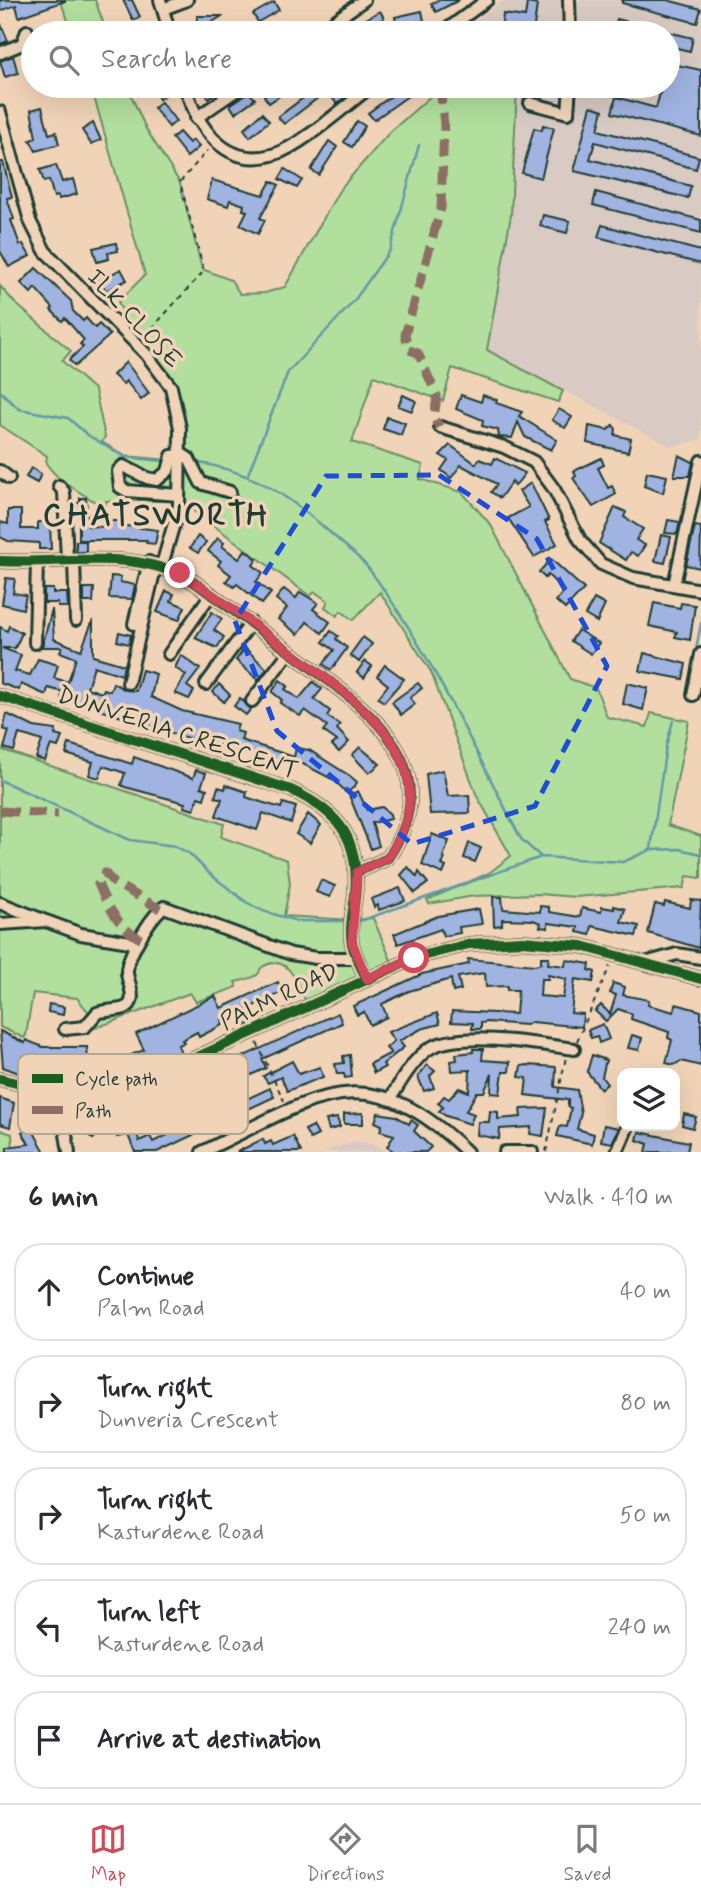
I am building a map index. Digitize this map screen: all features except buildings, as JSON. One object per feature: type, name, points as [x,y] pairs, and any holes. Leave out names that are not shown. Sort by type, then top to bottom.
[{"type":"street","points":[[166,21],[161,4],[187,0]]},
{"type":"street","points":[[335,21],[365,0]]},
{"type":"street","points":[[458,21],[487,0]]},
{"type":"street","points":[[569,0],[570,21]]},
{"type":"street","points":[[0,53],[21,44]]},
{"type":"street","points":[[189,98],[196,118],[215,143],[242,155],[275,154],[289,147],[356,98]]},
{"type":"street","points":[[196,118],[225,98]]},
{"type":"street","points":[[530,103],[568,113],[569,98]]},
{"type":"street","name":"ILK CLOSE","points":[[0,112],[36,235],[58,265],[163,373],[177,407],[180,455],[175,525],[156,564]]},
{"type":"street","points":[[440,427],[504,447],[534,462],[554,489],[580,540],[601,564],[633,578],[701,590]]},
{"type":"street","points":[[179,495],[127,491],[120,487],[117,477],[120,467],[157,480],[168,471],[172,456],[180,455],[189,459],[201,483],[230,492]]},
{"type":"street","points":[[674,585],[701,461]]},
{"type":"street","points":[[59,486],[64,492],[76,620]]},
{"type":"street","points":[[0,561],[136,559],[156,564],[211,594],[375,718],[399,751],[409,798],[406,821],[388,858],[357,872]]},
{"type":"street","points":[[35,643],[37,562]]},
{"type":"street","points":[[134,624],[156,564]]},
{"type":"street","points":[[128,683],[156,564]]},
{"type":"street","points":[[169,653],[211,594]]},
{"type":"street","points":[[206,684],[251,623]]},
{"type":"street","points":[[252,702],[289,652]]},
{"type":"street","points":[[693,695],[701,654]]},
{"type":"street","name":"DUNVERIA CRESCENT","points":[[0,696],[309,798],[340,824],[354,851],[357,872],[352,942],[356,958],[367,979]]},
{"type":"street","points":[[0,903],[81,934],[136,943]]},
{"type":"street","points":[[65,1029],[85,1027],[97,1013],[125,1009],[130,1004],[132,998],[127,971],[136,943],[160,909],[168,907],[291,954],[316,958],[356,958]]},
{"type":"street","points":[[0,925],[46,921]]},
{"type":"street","name":"PALM ROAD","points":[[202,1054],[432,952],[489,942],[551,942],[645,963],[701,979]]},
{"type":"street","points":[[645,963],[677,954],[701,958]]},
{"type":"street","points":[[391,1098],[422,1053],[445,1042],[481,1041],[571,1049]]},
{"type":"street","name":"PALM ROAD","points":[[0,1079],[18,1083]]},
{"type":"street","points":[[248,1130],[331,1094],[363,1093],[391,1098],[426,1118],[467,1152]]},
{"type":"street","points":[[617,1152],[626,1131]]},
{"type":"street","points":[[66,1134],[69,1152]]},
{"type":"street","points":[[202,1152],[240,1134]]},
{"type":"street","points":[[505,1152],[532,1152]]},
{"type":"path","points":[[142,340],[204,271],[180,183],[215,143]]},
{"type":"path","points":[[546,1152],[571,1049],[615,956]]},
{"type":"path","points":[[253,1032],[289,1111]]},
{"type":"highlighted area","points":[[439,475],[537,539],[607,666],[535,806],[412,844],[277,731],[235,621],[326,476]]},
{"type":"shaded area","points":[[504,0],[701,0],[701,439],[672,447],[487,350],[511,215],[516,98],[680,98],[680,21],[475,21]]},
{"type":"shaded area","points":[[356,1141],[375,1145],[387,1152],[322,1152]]},
{"type":"green space","points":[[60,0],[95,0],[103,21],[68,21]]},
{"type":"green space","points":[[94,98],[132,98],[146,129],[180,183],[202,269],[231,280],[240,294],[265,293],[285,287],[340,189],[389,133],[428,98],[516,98],[511,215],[487,350],[563,391],[558,402],[452,368],[443,401],[374,376],[352,442],[423,465],[420,479],[462,492],[491,525],[570,679],[596,688],[607,717],[647,727],[651,713],[689,721],[668,825],[701,836],[701,878],[687,876],[684,888],[576,897],[539,894],[474,896],[429,904],[427,900],[489,873],[511,856],[477,796],[431,672],[380,592],[353,620],[341,611],[337,616],[325,607],[328,601],[315,592],[310,596],[180,501],[106,501],[105,509],[58,477],[46,463],[47,456],[0,425],[0,286],[15,303],[71,351],[62,361],[95,390],[105,437],[102,442],[125,456],[180,461],[178,408],[137,343],[118,302],[145,275]]},
{"type":"green space","points":[[0,749],[224,824],[221,837],[287,860],[290,884],[284,916],[353,920],[373,918],[394,967],[308,1006],[292,974],[281,964],[273,963],[262,967],[255,976],[235,982],[237,987],[196,1002],[190,993],[82,1033],[79,1024],[89,1013],[77,998],[33,993],[24,1038],[0,1027]]},
{"type":"green space","points":[[0,1130],[12,1134],[13,1152],[0,1152]]},
{"type":"waterway","points":[[248,474],[288,372],[354,301],[390,250],[419,145]]},
{"type":"waterway","points":[[0,391],[19,409],[68,418],[89,436],[125,457],[163,461]]},
{"type":"waterway","points":[[195,462],[236,472],[270,488],[302,509],[365,565],[391,600],[432,667],[521,839],[541,857],[623,862],[650,850],[679,849],[701,854]]},
{"type":"waterway","points":[[695,655],[701,623]]},
{"type":"waterway","points":[[651,849],[666,746],[673,721]]},
{"type":"waterway","points":[[0,780],[130,840],[175,846],[190,854],[210,874],[246,902],[263,911],[297,921],[344,921]]},
{"type":"waterway","points":[[360,921],[541,857]]},
{"type":"marked path","points":[[440,427],[434,419],[437,396],[418,353],[409,350],[405,335],[441,208],[444,125],[441,98]]},
{"type":"marked path","points":[[0,811],[58,814]]},
{"type":"marked path","points":[[141,939],[121,923],[98,884],[105,873],[113,882],[160,909]]},
{"type":"cycle path","points":[[0,561],[99,559],[147,564],[171,571],[194,582],[352,699],[375,720],[393,743],[405,768],[410,795],[405,825],[388,858],[357,872]]},
{"type":"cycle path","points":[[0,696],[291,790],[323,808],[344,831],[354,859],[356,876],[351,938],[356,958],[367,979]]},
{"type":"cycle path","points":[[204,1054],[414,958],[469,944],[522,941],[582,946],[701,979]]},
{"type":"cycle path","points":[[0,1079],[18,1083]]},
{"type":"district","name":"CHATSWORTH","points":[[156,514]]},
{"type":"route","points":[[180,573],[342,691],[375,718],[390,735],[399,751],[407,776],[409,798],[406,821],[388,858],[357,872],[352,942],[356,958],[367,979],[414,958]]}]
